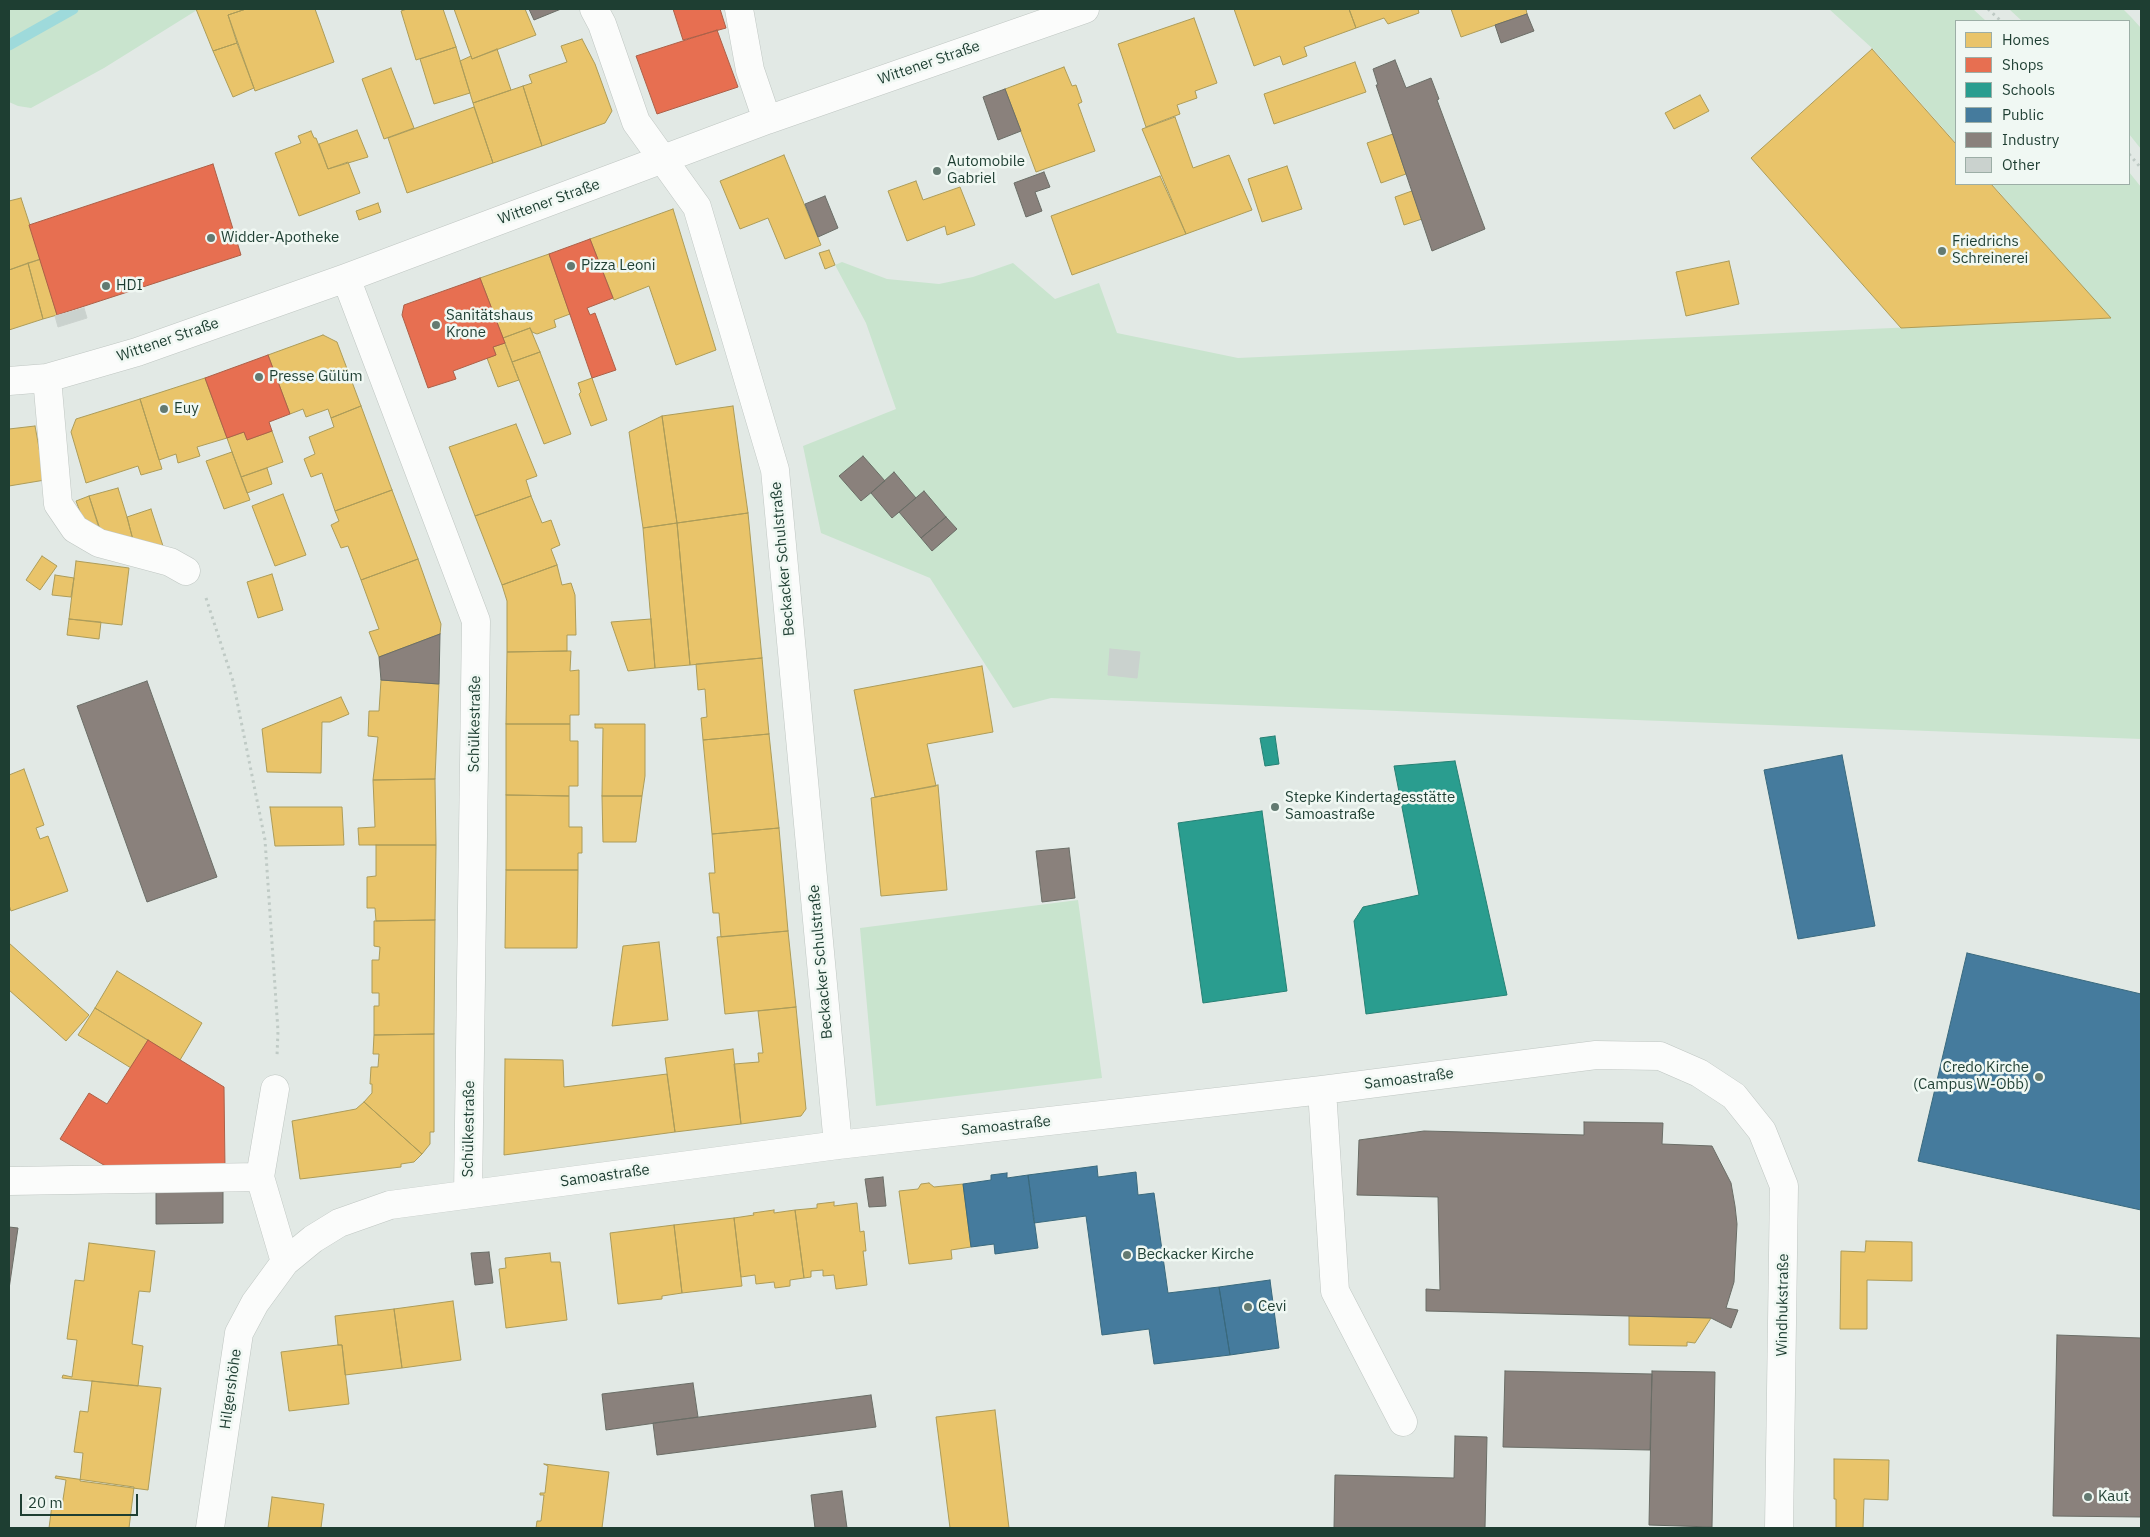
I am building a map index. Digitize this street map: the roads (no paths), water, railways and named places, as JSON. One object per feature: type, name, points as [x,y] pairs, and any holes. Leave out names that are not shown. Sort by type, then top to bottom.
[{"type":"street","name":"Beckacker Schulstraße","points":[[594,9],[602,24],[636,122],[697,208],[774,470],[838,1145]]},
{"type":"street","points":[[739,9],[750,70],[767,120]]},
{"type":"street","name":"Wittener Straße","points":[[9,381],[47,378],[137,352],[346,278],[767,120],[1086,9]]},
{"type":"street","name":"Schülkestraße","points":[[346,278],[476,621],[468,1194]]},
{"type":"street","points":[[47,378],[58,504],[75,529],[99,543],[170,562],[186,571]]},
{"type":"street","name":"Samoastraße","points":[[285,1262],[313,1239],[339,1223],[390,1205],[838,1145],[1322,1090],[1596,1055],[1660,1056],[1699,1073],[1734,1096]]},
{"type":"street","points":[[275,1090],[260,1178],[285,1262]]},
{"type":"street","points":[[1322,1090],[1335,1291],[1403,1422]]},
{"type":"street","name":"Windhukstraße","points":[[1734,1096],[1762,1131],[1784,1186],[1779,1528]]},
{"type":"street","points":[[9,1181],[260,1178]]},
{"type":"street","name":"Hilgershöhe","points":[[210,1528],[238,1333],[255,1303],[285,1262]]},
{"type":"waterway","points":[[9,45],[73,9]]},
{"type":"place","name":"Automobile Gabriel","points":[[937,171]]},
{"type":"place","name":"Widder-Apotheke","points":[[211,238]]},
{"type":"place","name":"Friedrichs Schreinerei","points":[[1942,251]]},
{"type":"place","name":"Pizza Leoni","points":[[571,266]]},
{"type":"place","name":"HDI","points":[[106,286]]},
{"type":"place","name":"Sanitätshaus Krone","points":[[436,325]]},
{"type":"place","name":"Presse Gülüm","points":[[259,377]]},
{"type":"place","name":"Euy","points":[[164,409]]},
{"type":"place","name":"Stepke Kindertagesstätte Samoastraße","points":[[1275,807]]},
{"type":"place","name":"Credo Kirche (Campus W-Obb)","points":[[2039,1077]]},
{"type":"place","name":"Beckacker Kirche","points":[[1127,1255]]},
{"type":"place","name":"Cevi","points":[[1248,1307]]},
{"type":"place","name":"Kaut","points":[[2088,1497]]}]
